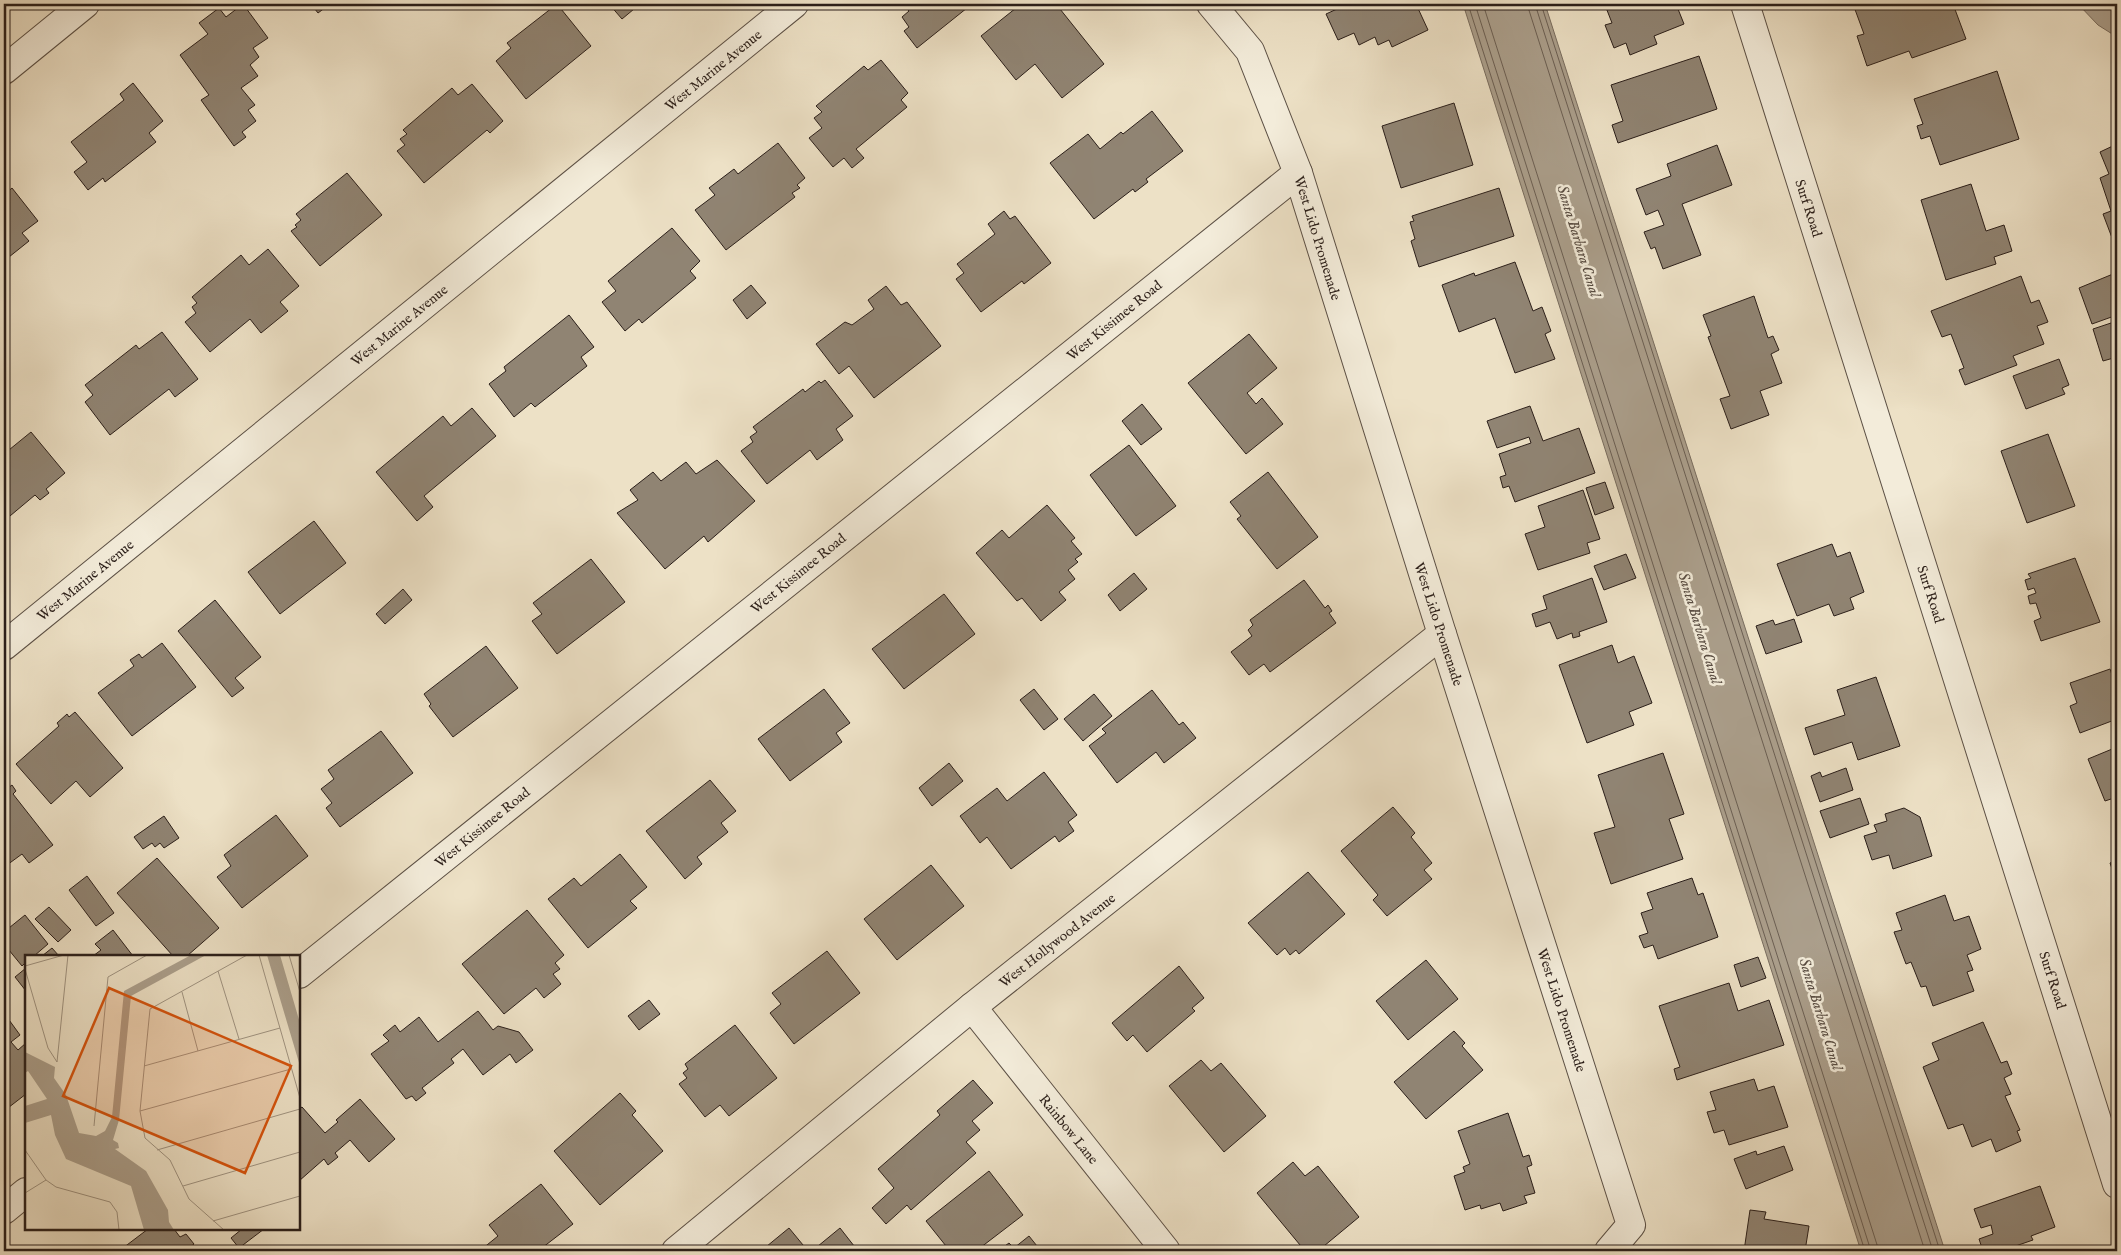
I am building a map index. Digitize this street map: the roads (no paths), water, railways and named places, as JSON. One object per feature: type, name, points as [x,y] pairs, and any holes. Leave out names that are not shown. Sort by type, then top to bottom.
[{"type":"street","points":[[4,70],[85,4]]},
{"type":"street","name":"West Marine Avenue","points":[[4,646],[794,4]]},
{"type":"street","name":"West Lido Promenade","points":[[1211,4],[1250,51],[1298,173],[1442,634],[1631,1225],[1609,1251]]},
{"type":"street","name":"Surf Road","points":[[1745,4],[2117,1184]]},
{"type":"street","name":"West Kissimee Road","points":[[300,973],[1298,173]]},
{"type":"street","name":"West Hollywood Avenue","points":[[676,1251],[972,1007],[1442,634]]},
{"type":"street","name":"Rainbow Lane","points":[[972,1007],[1166,1251]]},
{"type":"street","points":[[4,1210],[25,1193]]},
{"type":"water","name":"Santa Barbara Canal","points":[[1463,4],[1545,4],[1945,1251],[1861,1251]]},
{"type":"water","points":[[2078,4],[2117,4],[2117,37],[2098,25]]}]
